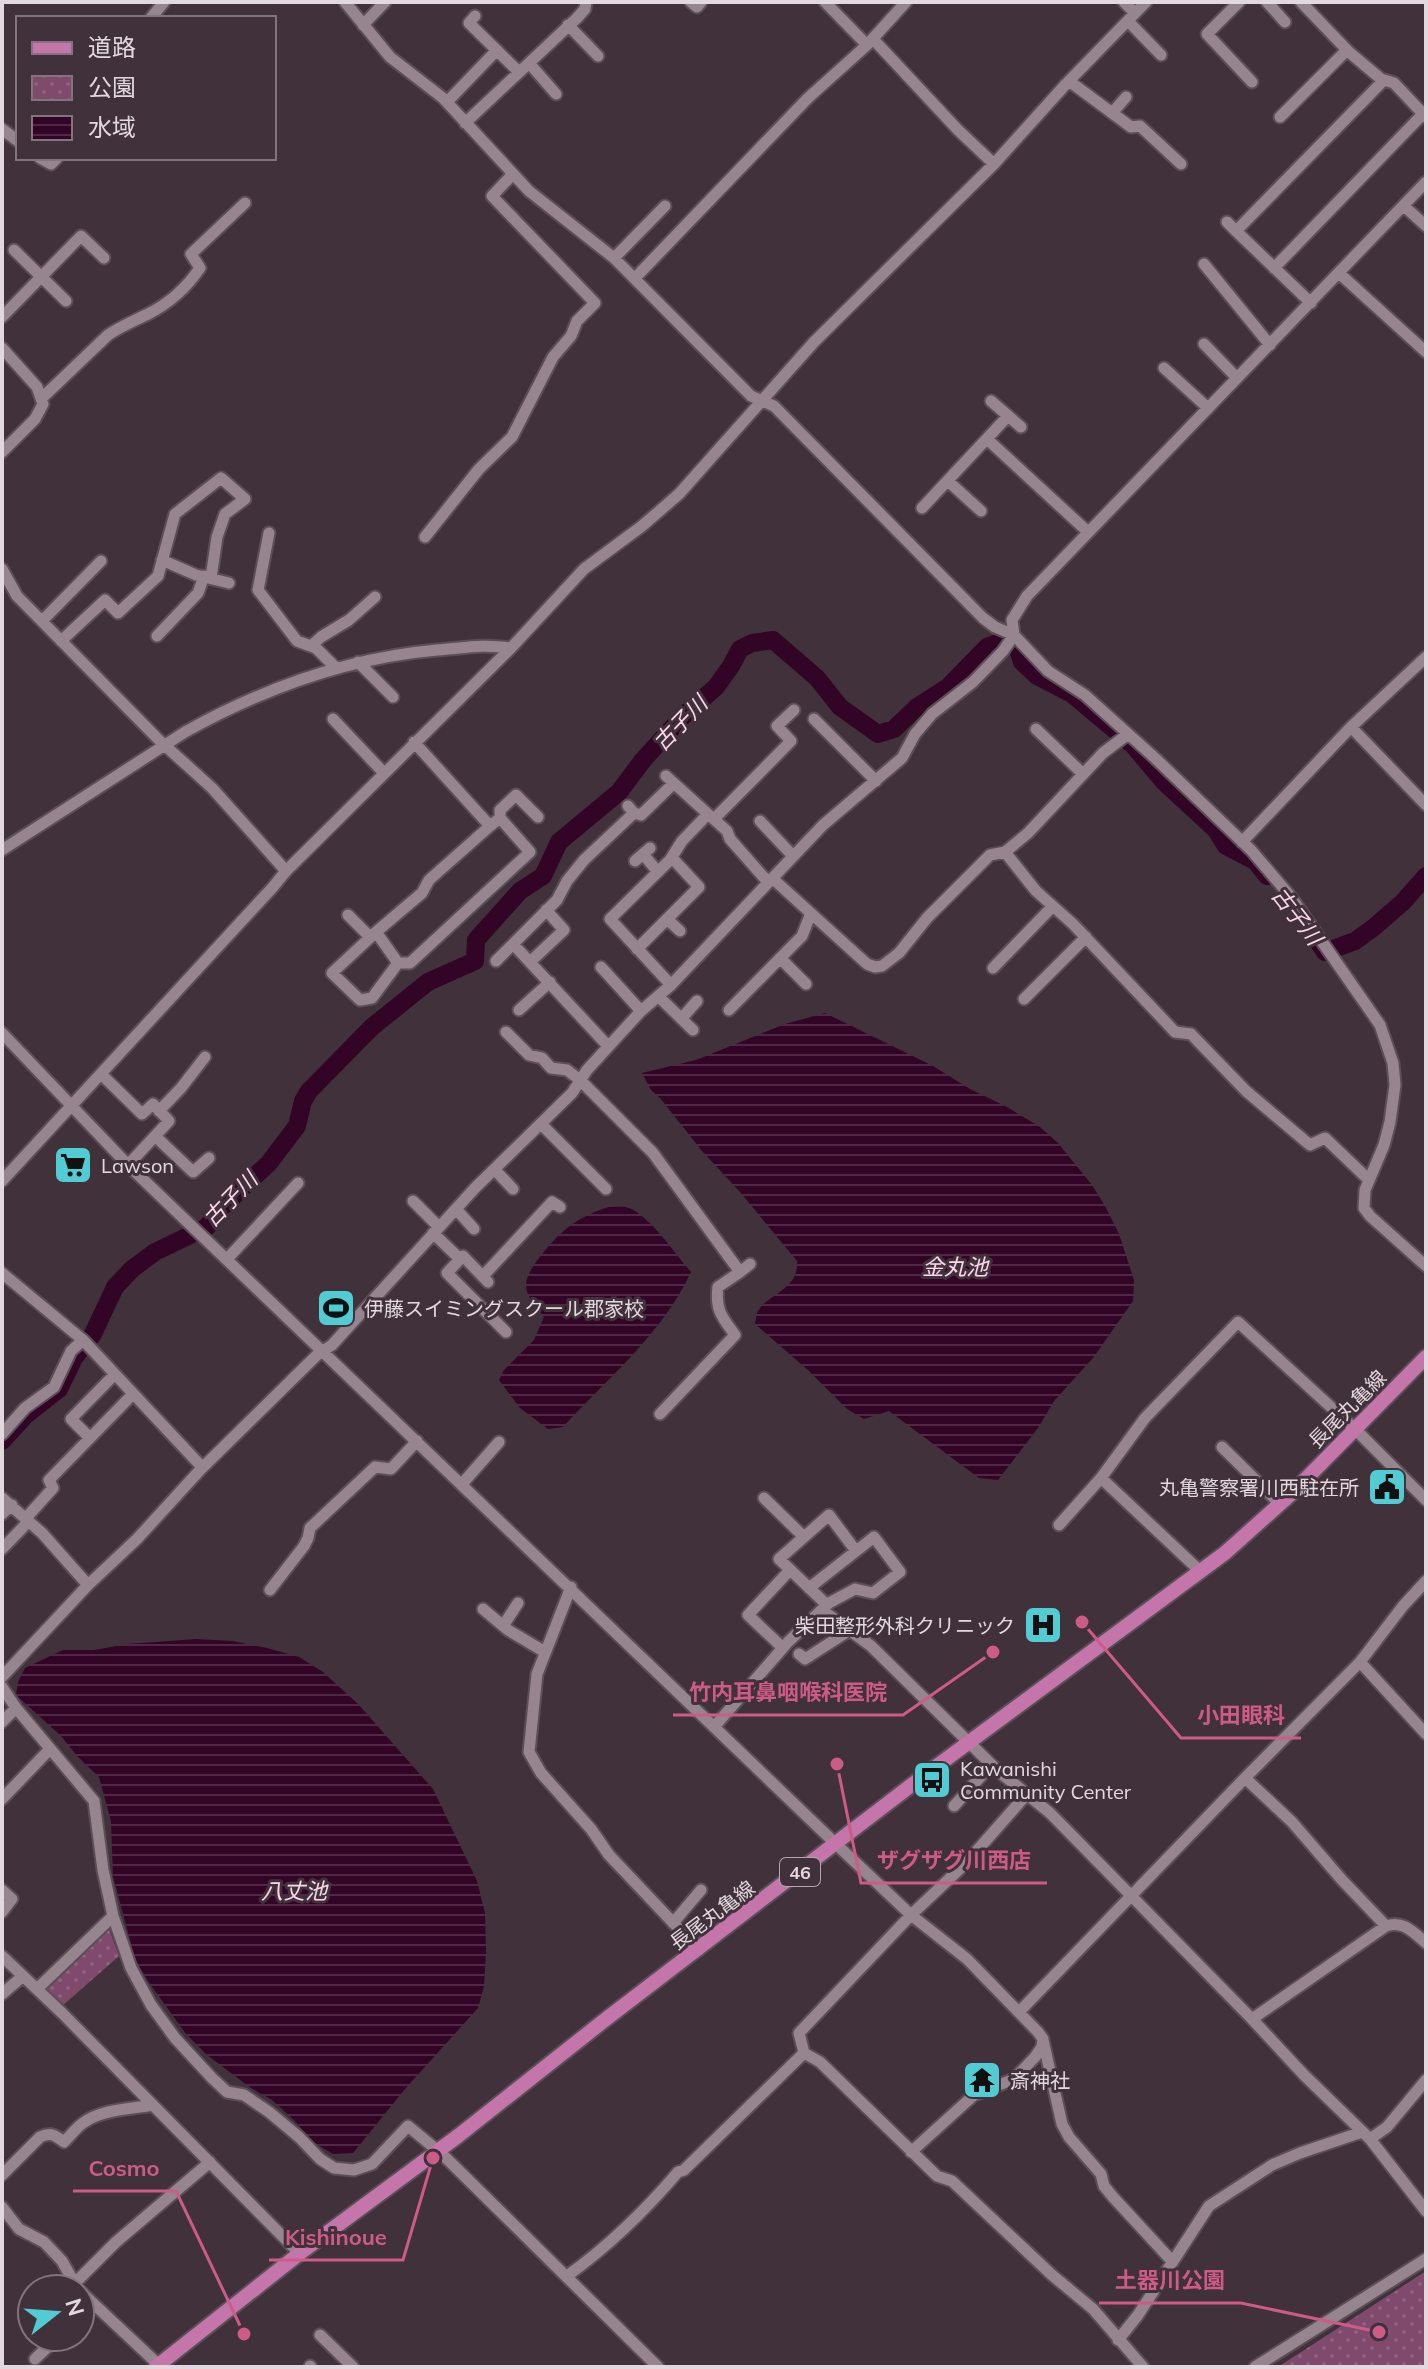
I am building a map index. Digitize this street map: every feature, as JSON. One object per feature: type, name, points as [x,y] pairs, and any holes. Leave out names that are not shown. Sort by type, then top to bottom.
[{"type":"main road","name":"長尾丸亀線","points":[[159,2366],[606,2019],[1237,1543],[1356,1430],[1426,1357]]},
{"type":"street","points":[[345,2],[390,57],[430,85],[513,174],[553,211],[614,258],[751,396],[774,406],[983,618],[1013,637],[1048,671],[1085,695],[1271,872],[1380,1025],[1388,1044],[1395,1085],[1390,1122],[1369,1180],[1364,1208],[1426,1266]]},
{"type":"street","points":[[363,25],[385,2]]},
{"type":"street","points":[[465,123],[585,9],[586,2]]},
{"type":"street","points":[[691,2],[697,7],[701,2]]},
{"type":"street","points":[[825,2],[994,164]]},
{"type":"street","points":[[635,278],[808,98],[870,42],[906,2]]},
{"type":"street","points":[[1124,2],[1161,55]]},
{"type":"street","points":[[2,1181],[286,871],[511,648],[584,569],[679,494],[814,342],[994,164],[1146,2]]},
{"type":"street","points":[[1239,2],[1207,34],[1252,82]]},
{"type":"street","points":[[1267,2],[1285,22]]},
{"type":"street","points":[[1274,268],[1425,115],[1394,83],[1384,80],[1347,50],[1301,2]]},
{"type":"street","points":[[475,16],[469,23],[519,72]]},
{"type":"street","points":[[568,25],[598,56]]},
{"type":"street","points":[[447,102],[497,50]]},
{"type":"street","points":[[1280,117],[1347,50]]},
{"type":"street","points":[[529,63],[556,94]]},
{"type":"street","points":[[1311,303],[1231,226],[1384,80]]},
{"type":"street","points":[[1069,81],[1131,127],[1140,126],[1181,164]]},
{"type":"street","points":[[1113,112],[1126,97]]},
{"type":"street","points":[[425,537],[479,469],[512,437],[553,357],[571,336],[577,321],[595,303],[492,196],[513,174]]},
{"type":"street","points":[[2,1677],[88,1585],[137,1539],[202,1467],[332,1345],[456,1209],[572,1093],[608,1046],[641,1011],[671,985],[823,825],[902,758],[915,734],[932,714],[973,682],[1003,651],[1013,637],[1012,620],[1027,596],[1426,182]]},
{"type":"street","points":[[42,398],[108,335],[120,326],[151,313],[177,294],[200,268],[191,254],[245,203]]},
{"type":"street","points":[[614,258],[665,206]]},
{"type":"street","points":[[1404,206],[1426,226]]},
{"type":"street","points":[[2,317],[81,236],[104,258]]},
{"type":"street","points":[[14,250],[66,301]]},
{"type":"street","points":[[1204,264],[1270,345]]},
{"type":"street","points":[[1340,274],[1426,352]]},
{"type":"street","points":[[1204,344],[1237,378]]},
{"type":"street","points":[[2,348],[37,387],[43,404],[38,415],[2,452]]},
{"type":"street","points":[[1164,368],[1208,408]]},
{"type":"street","points":[[991,401],[1021,427]]},
{"type":"street","points":[[922,508],[1008,416]]},
{"type":"street","points":[[987,439],[1088,532]]},
{"type":"street","points":[[61,641],[105,600],[118,613],[158,576],[175,514],[221,478],[245,499],[225,514],[208,577],[198,593],[157,636]]},
{"type":"street","points":[[948,481],[981,511]]},
{"type":"street","points":[[269,533],[258,590],[297,641],[316,648],[336,668]]},
{"type":"street","points":[[162,560],[229,583]]},
{"type":"street","points":[[42,621],[101,561]]},
{"type":"street","points":[[2,569],[17,596],[164,745],[212,788],[286,871]]},
{"type":"street","points":[[311,646],[349,620],[375,597]]},
{"type":"street","points":[[2,850],[195,726],[299,678],[411,652],[487,645],[511,648]]},
{"type":"street","points":[[1242,842],[1351,727],[1426,657]]},
{"type":"street","points":[[358,662],[393,697]]},
{"type":"street","points":[[671,985],[610,919],[670,860],[682,841],[708,814],[791,741],[777,726],[794,710]]},
{"type":"street","points":[[333,719],[384,773]]},
{"type":"street","points":[[814,719],[876,781]]},
{"type":"street","points":[[1351,727],[1426,805]]},
{"type":"street","points":[[1036,729],[1083,774]]},
{"type":"street","points":[[496,961],[557,900],[584,860],[631,810],[641,815],[670,779],[727,831],[730,839],[770,880],[867,964],[882,966],[899,953],[927,918],[990,855],[1005,852],[1028,833],[1083,774],[1127,734]]},
{"type":"street","points":[[414,742],[490,826]]},
{"type":"street","points":[[348,915],[373,934],[398,963],[410,963],[530,852],[500,818],[500,810],[516,795],[538,817]]},
{"type":"street","points":[[683,830],[708,814]]},
{"type":"street","points":[[398,963],[372,998],[360,1000],[332,973],[422,893],[429,880],[500,818]]},
{"type":"street","points":[[760,821],[793,856]]},
{"type":"street","points":[[1005,852],[1036,891],[1086,937],[1175,1032],[1191,1034],[1246,1091],[1310,1145],[1325,1138],[1369,1180]]},
{"type":"street","points":[[643,854],[658,872]]},
{"type":"street","points":[[637,949],[699,887],[675,861],[670,860]]},
{"type":"street","points":[[993,968],[1053,906]]},
{"type":"street","points":[[530,962],[564,930],[546,910]]},
{"type":"street","points":[[729,1010],[802,936],[811,913]]},
{"type":"street","points":[[667,919],[680,931]]},
{"type":"street","points":[[1024,999],[1086,937]]},
{"type":"street","points":[[513,944],[608,1046]]},
{"type":"street","points":[[780,958],[806,984]]},
{"type":"street","points":[[600,968],[641,1011]]},
{"type":"street","points":[[519,1010],[550,982]]},
{"type":"street","points":[[658,996],[693,1030]]},
{"type":"street","points":[[682,1018],[697,1001]]},
{"type":"street","points":[[506,1032],[529,1055],[542,1058],[551,1068],[567,1070],[580,1080],[653,1153],[740,1272]]},
{"type":"street","points":[[2,1033],[128,1165],[836,1844],[911,1915],[967,1959],[1019,2012],[1043,2039],[1062,2124],[1069,2137],[1101,2174],[1104,2186],[1113,2197],[1172,2261]]},
{"type":"street","points":[[159,1111],[205,1057]]},
{"type":"street","points":[[101,1074],[142,1114],[153,1104],[169,1121],[128,1165]]},
{"type":"street","points":[[541,1124],[606,1189]]},
{"type":"street","points":[[155,1136],[193,1172],[209,1158]]},
{"type":"street","points":[[495,1170],[513,1189]]},
{"type":"street","points":[[227,1259],[298,1183]]},
{"type":"street","points":[[413,1201],[460,1259]]},
{"type":"street","points":[[506,1332],[447,1273],[463,1256],[486,1279],[552,1202],[560,1207]]},
{"type":"street","points":[[456,1209],[474,1229]]},
{"type":"street","points":[[660,1414],[735,1335],[716,1303],[718,1287],[750,1264]]},
{"type":"street","points":[[2,1273],[86,1344],[202,1467]]},
{"type":"street","points":[[1059,1525],[1101,1478],[1145,1418],[1238,1322],[1356,1430],[1426,1500]]},
{"type":"street","points":[[2,1434],[25,1408],[54,1387],[71,1351],[86,1344]]},
{"type":"street","points":[[90,1438],[71,1419],[114,1375]]},
{"type":"street","points":[[2,1549],[53,1488],[49,1480],[132,1395]]},
{"type":"street","points":[[270,1590],[304,1546],[310,1528],[375,1467],[391,1469],[417,1441]]},
{"type":"street","points":[[462,1484],[499,1442]]},
{"type":"street","points":[[1222,1447],[1280,1504]]},
{"type":"street","points":[[1101,1478],[1200,1571]]},
{"type":"street","points":[[764,1498],[804,1537]]},
{"type":"street","points":[[2,1514],[7,1501],[88,1585]]},
{"type":"street","points":[[856,1551],[829,1515],[779,1559],[824,1607],[871,1646],[991,1765],[1050,1813],[1366,2136],[1426,2211]]},
{"type":"street","points":[[714,1727],[783,1648],[824,1607],[855,1589],[873,1593],[900,1572],[874,1537],[809,1588]]},
{"type":"street","points":[[783,1648],[748,1615],[790,1570]]},
{"type":"street","points":[[1019,2012],[1360,1662],[1426,1581]]},
{"type":"street","points":[[571,1587],[537,1674],[529,1752],[609,1855],[699,1950]]},
{"type":"street","points":[[503,1626],[518,1603]]},
{"type":"street","points":[[483,1609],[503,1626],[545,1652]]},
{"type":"street","points":[[799,1654],[805,1659],[850,1630]]},
{"type":"street","points":[[1360,1662],[1426,1734]]},
{"type":"street","points":[[2,1687],[94,1801],[113,1916],[131,1968],[151,2005],[175,2038],[227,2092],[244,2095],[269,2112],[334,2168],[354,2170],[372,2164],[408,2126],[658,2367]]},
{"type":"street","points":[[2,1722],[16,1708]]},
{"type":"street","points":[[2,1799],[50,1749]]},
{"type":"street","points":[[954,1806],[991,1765]]},
{"type":"street","points":[[1245,1778],[1292,1822],[1386,1926]]},
{"type":"street","points":[[1026,1795],[967,1862],[911,1915],[799,2033],[804,2053],[820,2062],[937,2176],[952,2181],[1093,2309],[1143,2367]]},
{"type":"street","points":[[2,1890],[12,1899],[2,1912]]},
{"type":"street","points":[[673,1923],[701,1890]]},
{"type":"street","points":[[37,1989],[113,1916]]},
{"type":"street","points":[[1252,2019],[1386,1926],[1394,1923],[1408,1927],[1426,1943]]},
{"type":"street","points":[[2,1956],[300,2254]]},
{"type":"street","points":[[2,1994],[23,1976]]},
{"type":"street","points":[[911,2152],[974,2095],[1014,2079],[1035,2057],[1043,2039]]},
{"type":"street","points":[[567,2276],[641,2215],[678,2172],[684,2170],[804,2053]]},
{"type":"street","points":[[1118,2340],[1138,2315],[1209,2206],[1272,2165],[1300,2153],[1366,2136],[1387,2127],[1426,2080]]},
{"type":"street","points":[[2,2175],[40,2137],[48,2133],[64,2142],[91,2119],[111,2112],[153,2105]]},
{"type":"street","points":[[90,2273],[116,2242],[210,2162]]},
{"type":"street","points":[[2,2207],[19,2229],[44,2242],[69,2273]]},
{"type":"street","points":[[1255,2367],[1426,2259]]},
{"type":"street","points":[[96,2306],[159,2366]]},
{"type":"street","points":[[320,2335],[353,2367]]},
{"type":"street","points":[[35,2359],[41,2353]]},
{"type":"green space","points":[[109,1929],[119,1956],[62,2006],[46,1989],[47,1985]]},
{"type":"green space","points":[[1426,2271],[1426,2367],[1278,2367]]},
{"type":"water","name":"金丸池","points":[[825,1013],[933,1066],[1040,1127],[1058,1143],[1092,1185],[1119,1234],[1134,1280],[1133,1301],[1093,1358],[1054,1401],[1038,1428],[998,1480],[979,1478],[889,1411],[864,1419],[847,1409],[755,1324],[757,1313],[763,1305],[793,1279],[797,1261],[651,1090],[642,1073],[696,1060],[785,1024]]},
{"type":"water","points":[[609,1207],[627,1207],[637,1212],[654,1227],[691,1272],[665,1315],[633,1354],[563,1427],[548,1429],[520,1408],[499,1380],[504,1370],[534,1340],[544,1317],[526,1289],[533,1267],[568,1228],[586,1216]]},
{"type":"water","name":"八丈池","points":[[196,1639],[232,1641],[267,1648],[299,1657],[323,1672],[359,1705],[433,1789],[477,1881],[485,1913],[486,1951],[484,1986],[478,2008],[405,2089],[353,2153],[333,2154],[313,2142],[272,2100],[207,2055],[186,2034],[135,1959],[113,1876],[111,1821],[99,1777],[61,1736],[16,1695],[25,1668],[63,1650],[94,1650]]},
{"type":"waterway","name":"古子川","points":[[2,1441],[26,1415],[59,1389],[74,1358],[93,1334],[115,1287],[155,1252],[207,1227],[219,1210],[269,1163],[297,1126],[303,1101],[309,1091],[372,1027],[428,982],[475,961],[476,940],[520,891],[543,876],[559,842],[619,792],[682,717],[716,687],[740,649],[752,643],[773,640],[817,678],[840,707],[878,734],[894,729],[917,707],[948,687],[987,647],[1003,641],[1017,647],[1022,662],[1037,676],[1072,694],[1133,745],[1164,782],[1216,830],[1226,846],[1255,861],[1267,876]]},
{"type":"waterway","name":"古子川","points":[[1317,940],[1325,952],[1355,941],[1403,902],[1426,876]]},
{"type":"place","name":"Lawson","points":[[73,1165]]},
{"type":"place","name":"伊藤スイミングスクール郡家校","points":[[336,1308]]},
{"type":"place","name":"丸亀警察署川西駐在所","points":[[1387,1487]]},
{"type":"place","name":"小田眼科","points":[[1082,1622]]},
{"type":"place","name":"柴田整形外科クリニック","points":[[1043,1625]]},
{"type":"place","name":"竹内耳鼻咽喉科医院","points":[[993,1652]]},
{"type":"place","name":"ザグザグ川西店","points":[[837,1764]]},
{"type":"place","name":"Kawanishi Community Center","points":[[932,1780]]},
{"type":"place","name":"斎神社","points":[[982,2080]]},
{"type":"place","name":"Kishinoue","points":[[433,2158]]},
{"type":"place","name":"土器川公園","points":[[1379,2332]]},
{"type":"place","name":"Cosmo","points":[[244,2334]]}]
